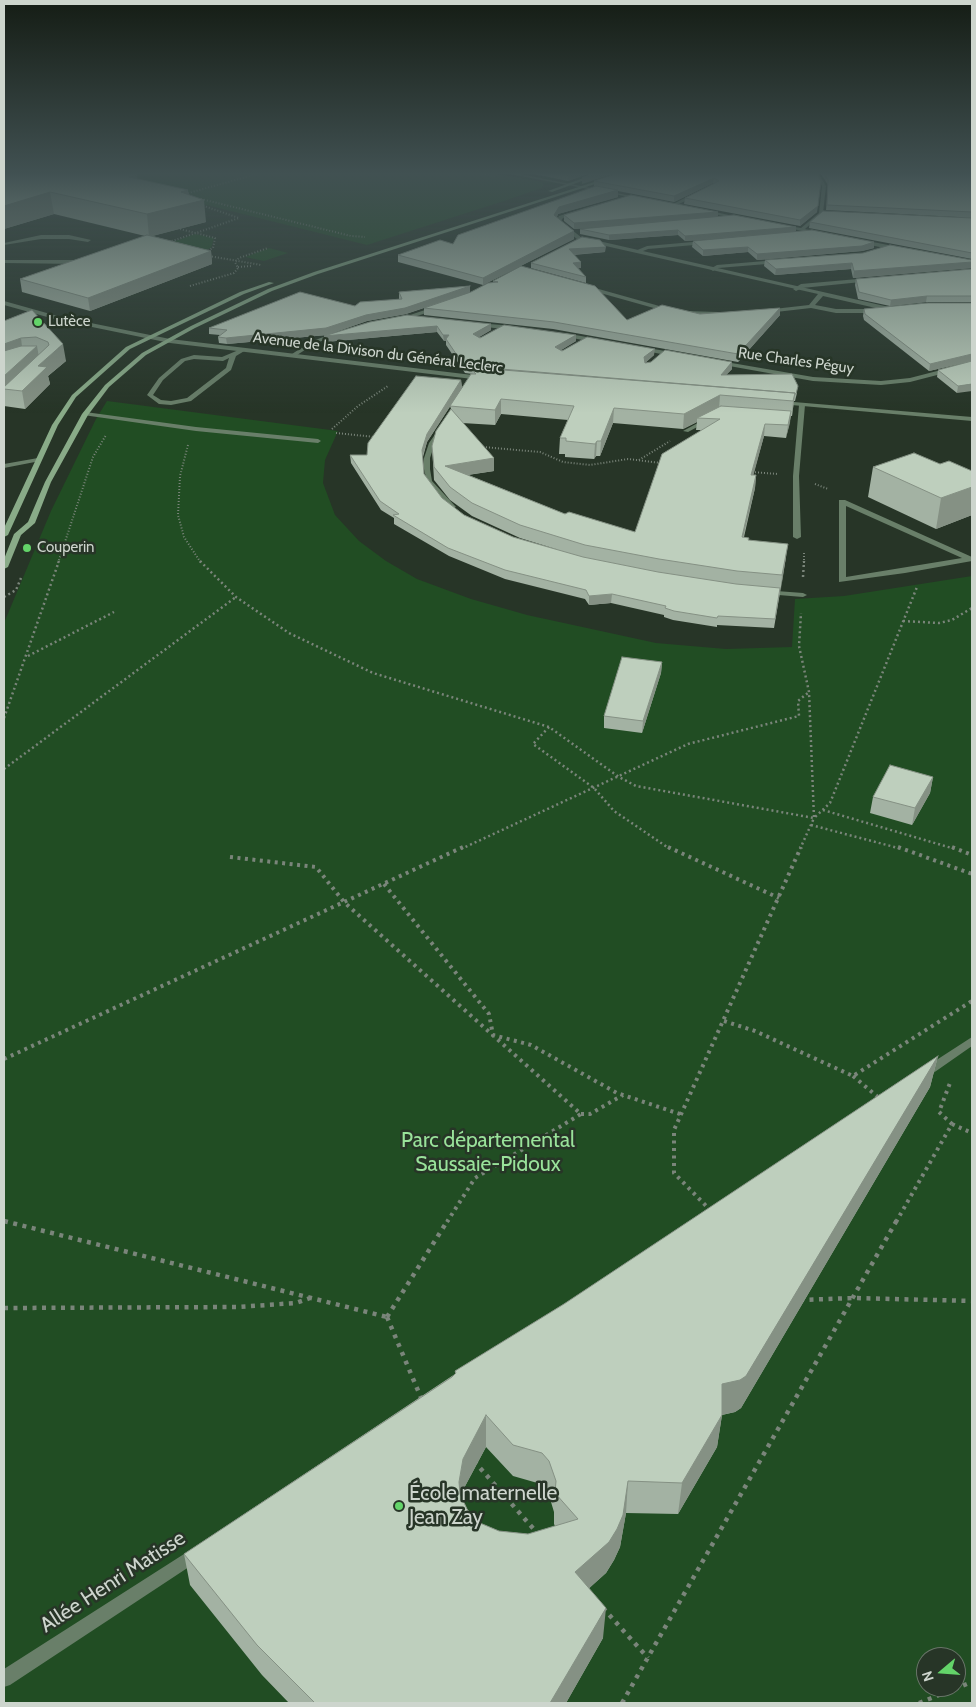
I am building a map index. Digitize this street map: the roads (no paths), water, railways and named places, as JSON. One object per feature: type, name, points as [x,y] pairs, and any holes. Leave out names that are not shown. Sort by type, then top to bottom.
[{"type":"main road","points":[[4,535],[55,425],[74,396],[128,348],[242,293],[363,254]]},
{"type":"main road","points":[[4,567],[18,534],[31,522],[55,468],[85,414],[107,386],[144,354],[193,327],[270,290],[376,254]]},
{"type":"main road","points":[[38,460],[55,468]]},
{"type":"street","points":[[649,254],[889,309]]},
{"type":"street","points":[[4,260],[71,263],[88,260]]},
{"type":"street","points":[[713,269],[717,267],[785,261]]},
{"type":"street","points":[[796,289],[801,286],[877,280]]},
{"type":"street","points":[[584,286],[654,308],[693,314],[722,314]]},
{"type":"street","points":[[811,306],[818,301],[821,294]]},
{"type":"street","name":"Avenue de la Divison du Général Leclerc","points":[[4,303],[47,316],[170,341],[411,370],[471,380],[492,379]]},
{"type":"street","points":[[392,320],[407,318],[447,305]]},
{"type":"street","points":[[762,311],[811,306],[860,312],[898,308]]},
{"type":"street","points":[[407,318],[421,320]]},
{"type":"street","points":[[466,324],[520,329]]},
{"type":"street","points":[[492,334],[505,327]]},
{"type":"street","points":[[292,356],[312,343],[342,332]]},
{"type":"street","points":[[553,333],[606,342]]},
{"type":"street","points":[[574,347],[587,339]]},
{"type":"street","points":[[635,348],[682,356]]},
{"type":"street","points":[[233,356],[229,369],[189,400],[171,404],[159,402],[150,395],[161,379],[183,360],[194,357],[219,359],[233,356],[243,350]]},
{"type":"street","points":[[652,361],[663,353]]},
{"type":"street","name":"Rue Charles Péguy","points":[[710,361],[813,379],[856,383],[910,380],[972,364]]},
{"type":"street","points":[[773,403],[972,419]]},
{"type":"street","points":[[797,538],[796,476],[802,405]]},
{"type":"street","points":[[85,414],[196,429],[318,441]]},
{"type":"street","points":[[686,431],[718,414]]},
{"type":"street","points":[[791,419],[801,420]]},
{"type":"street","points":[[446,421],[432,443],[427,458],[427,469],[430,481],[437,493],[456,511]]},
{"type":"street","points":[[4,466],[38,460]]},
{"type":"street","points":[[842,502],[971,559],[842,580],[842,502]]},
{"type":"street","points":[[754,591],[803,595]]},
{"type":"street","points":[[916,1079],[969,1043]]},
{"type":"street","name":"Allée Henri Matisse","points":[[4,1679],[209,1544]]},
{"type":"place","name":"Lutèce","points":[[38,322]]},
{"type":"place","name":"Couperin","points":[[27,548]]},
{"type":"place","name":"École maternelle Jean Zay","points":[[399,1506]]},
{"type":"park label","name":"Parc départemental Saussaie-Pidoux","points":[[488,1153]]}]
